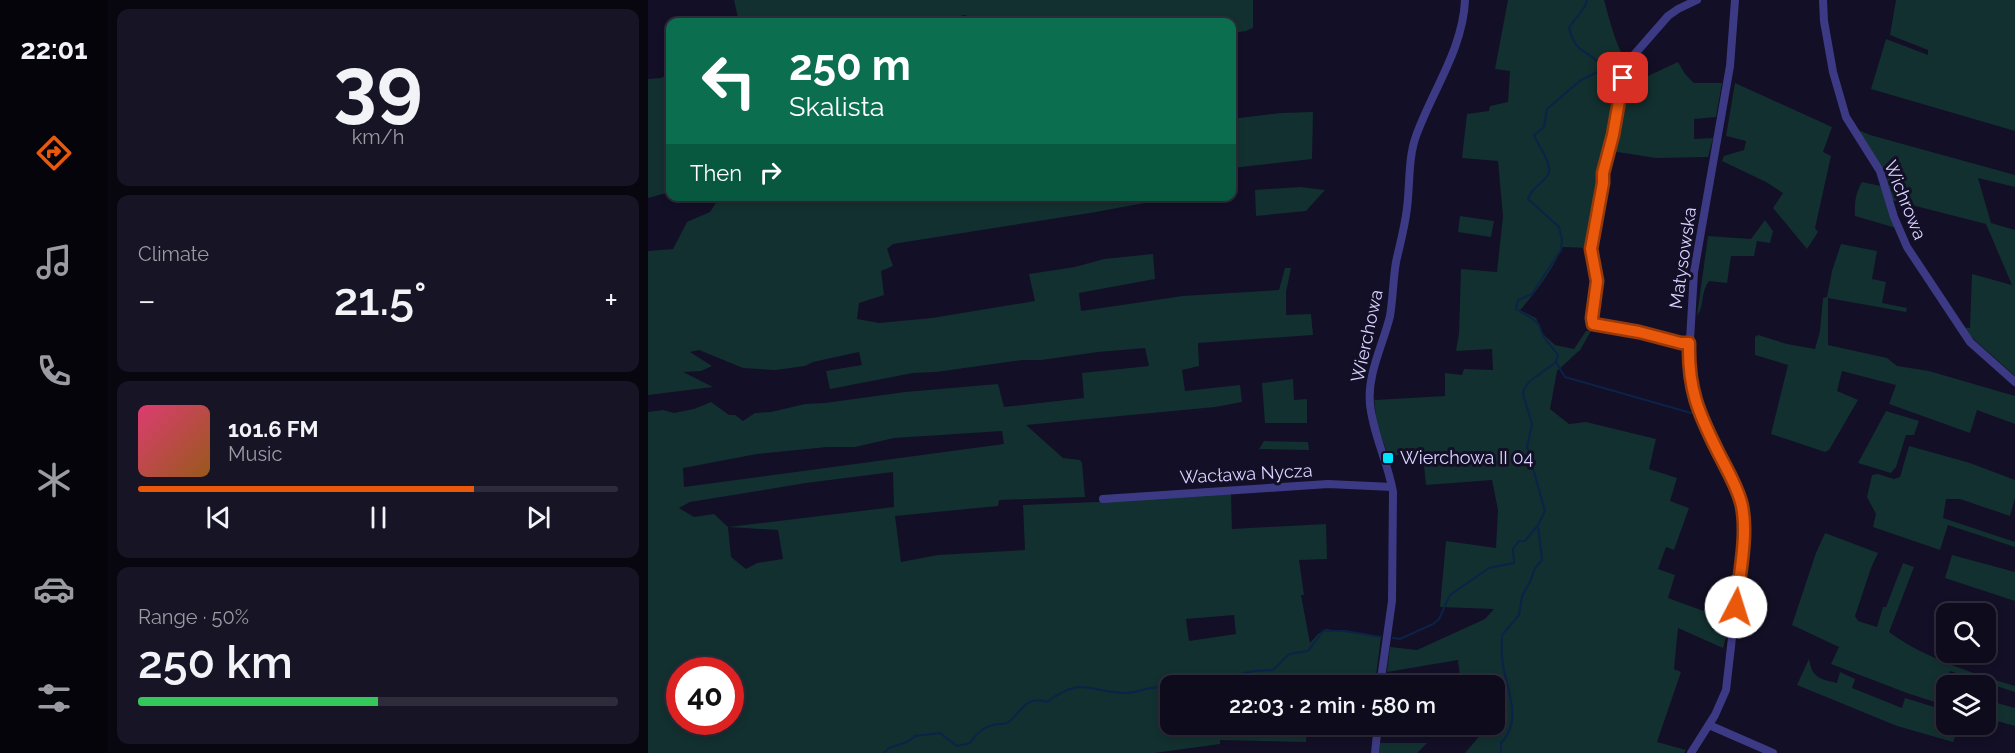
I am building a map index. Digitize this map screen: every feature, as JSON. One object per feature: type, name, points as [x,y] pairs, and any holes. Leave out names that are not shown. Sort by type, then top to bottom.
[{"type":"street","name":"Wierchowa","points":[[1381,675],[1392,597],[1392,487],[1374,426],[1370,403],[1371,391],[1376,359],[1390,316],[1396,264],[1407,209],[1415,138],[1454,52],[1466,0]]},
{"type":"street","points":[[1689,343],[1593,324],[1597,281],[1591,249],[1603,173],[1613,135],[1626,64],[1668,16],[1697,0]]},
{"type":"street","name":"Matysowska","points":[[1691,753],[1722,703],[1729,671],[1743,542],[1743,514],[1737,491],[1701,418],[1689,375],[1694,273],[1730,66],[1736,0]]},
{"type":"street","name":"Wichrowa","points":[[1823,0],[1824,21],[1833,72],[1846,117],[1880,171],[1894,217],[1907,248],[1964,335],[2015,382]]},
{"type":"street","name":"Wacława Nycza","points":[[1102,499],[1328,484],[1392,487]]},
{"type":"street","points":[[1709,725],[1773,753]]},
{"type":"street","points":[[1375,753],[1377,735]]},
{"type":"green space","points":[[734,0],[1253,0],[1253,28],[1236,32],[1236,18],[966,18],[966,15],[945,18],[738,18]]},
{"type":"green space","points":[[1508,0],[1604,0],[1618,44],[1626,60],[1631,64],[1626,73],[1633,83],[1678,62],[1694,83],[1722,83],[1716,117],[1694,119],[1694,139],[1713,138],[1708,157],[1656,158],[1611,151],[1601,164],[1589,248],[1563,247],[1544,280],[1520,310],[1536,318],[1543,334],[1555,345],[1574,349],[1586,331],[1591,331],[1580,350],[1557,371],[1550,409],[1569,424],[1586,422],[1656,439],[1649,469],[1677,478],[1670,501],[1689,508],[1674,550],[1666,547],[1658,569],[1675,575],[1668,598],[1709,613],[1729,626],[1723,648],[1678,628],[1674,669],[1681,672],[1657,742],[1686,750],[1684,753],[1465,753],[1480,735],[1505,735],[1505,675],[1460,675],[1458,660],[1387,672],[1390,647],[1417,650],[1485,619],[1494,609],[1440,607],[1446,541],[1496,548],[1498,510],[1492,480],[1426,485],[1423,456],[1388,455],[1377,425],[1374,398],[1375,400],[1445,396],[1445,373],[1462,375],[1464,369],[1493,370],[1492,349],[1456,351],[1459,333],[1461,269],[1497,272],[1503,216],[1498,161],[1462,158],[1467,114],[1489,111],[1490,106],[1508,102],[1510,71],[1495,69]]},
{"type":"green space","points":[[1896,0],[2015,0],[2015,131],[1871,89],[1886,39],[1928,55],[1928,50],[1890,35]]},
{"type":"green space","points":[[666,76],[666,193],[648,198],[648,79]]},
{"type":"green space","points":[[1735,83],[1832,127],[1823,152],[1831,156],[1815,228],[1818,232],[1807,249],[1773,208],[1783,193],[1766,182],[1722,161],[1724,156],[1744,150],[1746,141],[1726,136]]},
{"type":"green space","points":[[1313,112],[1312,159],[1236,168],[1236,119]]},
{"type":"green space","points":[[1856,129],[1870,135],[2015,175],[2015,187],[1978,178],[1991,223],[2015,230],[2015,376],[1960,327],[1970,328],[1972,274],[2012,285],[1986,224],[1892,200],[1885,172]]},
{"type":"green space","points":[[1862,182],[1881,186],[1896,228],[1855,216],[1856,198]]},
{"type":"green space","points":[[1300,187],[1325,190],[1306,211],[1256,216],[1255,190]]},
{"type":"green space","points":[[717,201],[1155,201],[893,244],[887,249],[893,266],[881,271],[884,295],[859,303],[857,319],[879,323],[932,318],[1035,301],[1029,274],[1075,267],[1104,259],[1153,254],[1155,279],[1079,293],[1081,311],[1183,296],[1279,290],[1285,268],[1291,268],[1286,292],[1286,315],[1311,314],[1313,335],[1198,343],[1199,366],[1182,370],[1185,391],[1240,385],[1242,402],[1215,407],[1026,425],[1063,458],[1080,460],[1085,497],[999,500],[998,506],[895,516],[901,562],[938,555],[1025,550],[1023,505],[1231,493],[1232,529],[1326,524],[1327,559],[1299,560],[1304,595],[1301,595],[1310,643],[1326,629],[1381,637],[1376,675],[1160,675],[1160,735],[1306,735],[1306,742],[1220,740],[1220,744],[1154,753],[648,753],[648,412],[663,410],[674,413],[694,409],[711,402],[729,415],[735,415],[743,421],[755,413],[771,412],[805,404],[998,384],[1004,407],[1084,398],[1082,373],[1149,366],[1145,348],[913,373],[830,389],[826,371],[862,365],[859,352],[813,362],[805,366],[775,370],[743,368],[699,350],[690,352],[712,366],[701,371],[683,372],[713,387],[648,395],[648,251],[673,249],[687,222],[710,212]],"holes":[[[1002,431],[1004,444],[684,487],[683,468],[757,454],[827,447],[855,447],[894,438]],[[893,472],[894,507],[728,527],[714,514],[694,517],[679,508],[690,502],[806,483]],[[728,527],[778,530],[783,559],[757,563],[746,569],[731,557]],[[1234,615],[1236,634],[1189,641],[1186,619]]]},
{"type":"green space","points":[[1460,216],[1494,221],[1491,237],[1458,232]]},
{"type":"green space","points":[[1765,220],[1773,231],[1770,243],[1757,241],[1754,256],[1731,256],[1727,283],[1709,281],[1704,290],[1697,316],[1708,236],[1751,239]]},
{"type":"green space","points":[[1841,244],[1877,251],[1872,279],[1886,282],[1882,303],[1907,308],[1906,312],[1828,298],[1828,345],[1887,358],[1897,366],[1929,371],[2015,396],[2015,424],[1977,410],[1970,433],[1889,404],[1896,385],[1842,371],[1837,391],[1858,400],[1829,450],[1825,452],[1771,434],[1788,365],[1755,355],[1755,337],[1758,335],[1787,344],[1815,349],[1820,331],[1823,298],[1827,297],[1832,271]]},
{"type":"green space","points":[[1293,379],[1294,400],[1307,399],[1307,423],[1265,423],[1262,383]]},
{"type":"green space","points":[[1886,411],[1919,421],[1914,435],[1906,435],[1896,467],[1891,473],[1858,463]]},
{"type":"green space","points":[[1264,441],[1308,442],[1309,450],[1259,449]]},
{"type":"green space","points":[[1909,446],[1970,463],[2015,480],[2015,498],[2010,516],[1960,499],[1946,499],[1943,518],[2015,542],[2015,547],[1948,525],[1940,550],[1873,527],[1876,514],[1867,497],[1872,475],[1878,474],[1894,479],[1900,477]]},
{"type":"green space","points":[[1825,533],[1878,553],[1855,616],[1858,621],[1877,627],[1883,607],[1886,607],[1903,563],[1914,567],[1889,632],[1936,659],[1936,663],[1947,663],[1981,675],[1962,675],[1950,671],[1949,675],[1936,675],[1936,702],[1831,664],[1839,647],[1792,625]]},
{"type":"green space","points":[[1952,555],[2015,572],[2015,601],[1945,578]]},
{"type":"green space","points":[[1809,659],[1812,670],[1821,679],[1837,683],[1840,672],[1855,679],[1852,688],[1902,708],[1905,698],[1936,708],[1936,735],[1956,735],[1953,742],[1897,726],[1797,685]]},
{"type":"green space","points":[[1996,680],[2015,686],[2015,692],[1996,686]]},
{"type":"green space","points":[[1996,703],[2015,708],[2015,726],[1996,721]]},
{"type":"green space","points":[[1380,743],[1427,743],[1417,753],[1379,753]]},
{"type":"waterway","points":[[1501,753],[1501,743],[1508,734],[1512,715],[1512,705],[1502,661],[1502,635],[1519,615],[1522,596],[1535,568],[1542,560],[1538,525],[1545,511],[1527,447],[1532,424],[1523,394],[1530,381],[1556,362],[1558,355],[1543,336],[1539,325],[1516,309],[1518,300],[1532,294],[1561,250],[1562,240],[1559,227],[1528,199],[1549,172],[1546,159],[1534,135],[1544,127],[1547,109],[1581,80],[1600,71],[1600,64],[1578,47],[1569,28],[1587,0]]},
{"type":"waterway","points":[[1556,362],[1565,377],[1691,413]]},
{"type":"waterway","points":[[1393,638],[1400,639],[1433,624],[1439,619],[1450,595],[1489,568],[1514,563],[1513,549],[1519,541],[1525,541],[1538,525]]},
{"type":"waterway","points":[[1236,675],[1273,670],[1289,654],[1308,651],[1323,631],[1345,631],[1381,637]]},
{"type":"waterway","points":[[884,753],[889,748],[907,742],[915,736],[940,733],[957,746],[970,743],[984,728],[1007,723],[1027,704],[1039,700],[1047,702],[1068,689],[1084,687],[1126,693],[1160,688]]},
{"type":"place","name":"Wierchowa II 04","points":[[1388,458]]},
{"type":"route","points":[[1623,78],[1613,135],[1603,173],[1591,249],[1597,281],[1593,324],[1689,343],[1689,375],[1693,394],[1701,418],[1737,491],[1743,514],[1743,542],[1736,607]]}]
